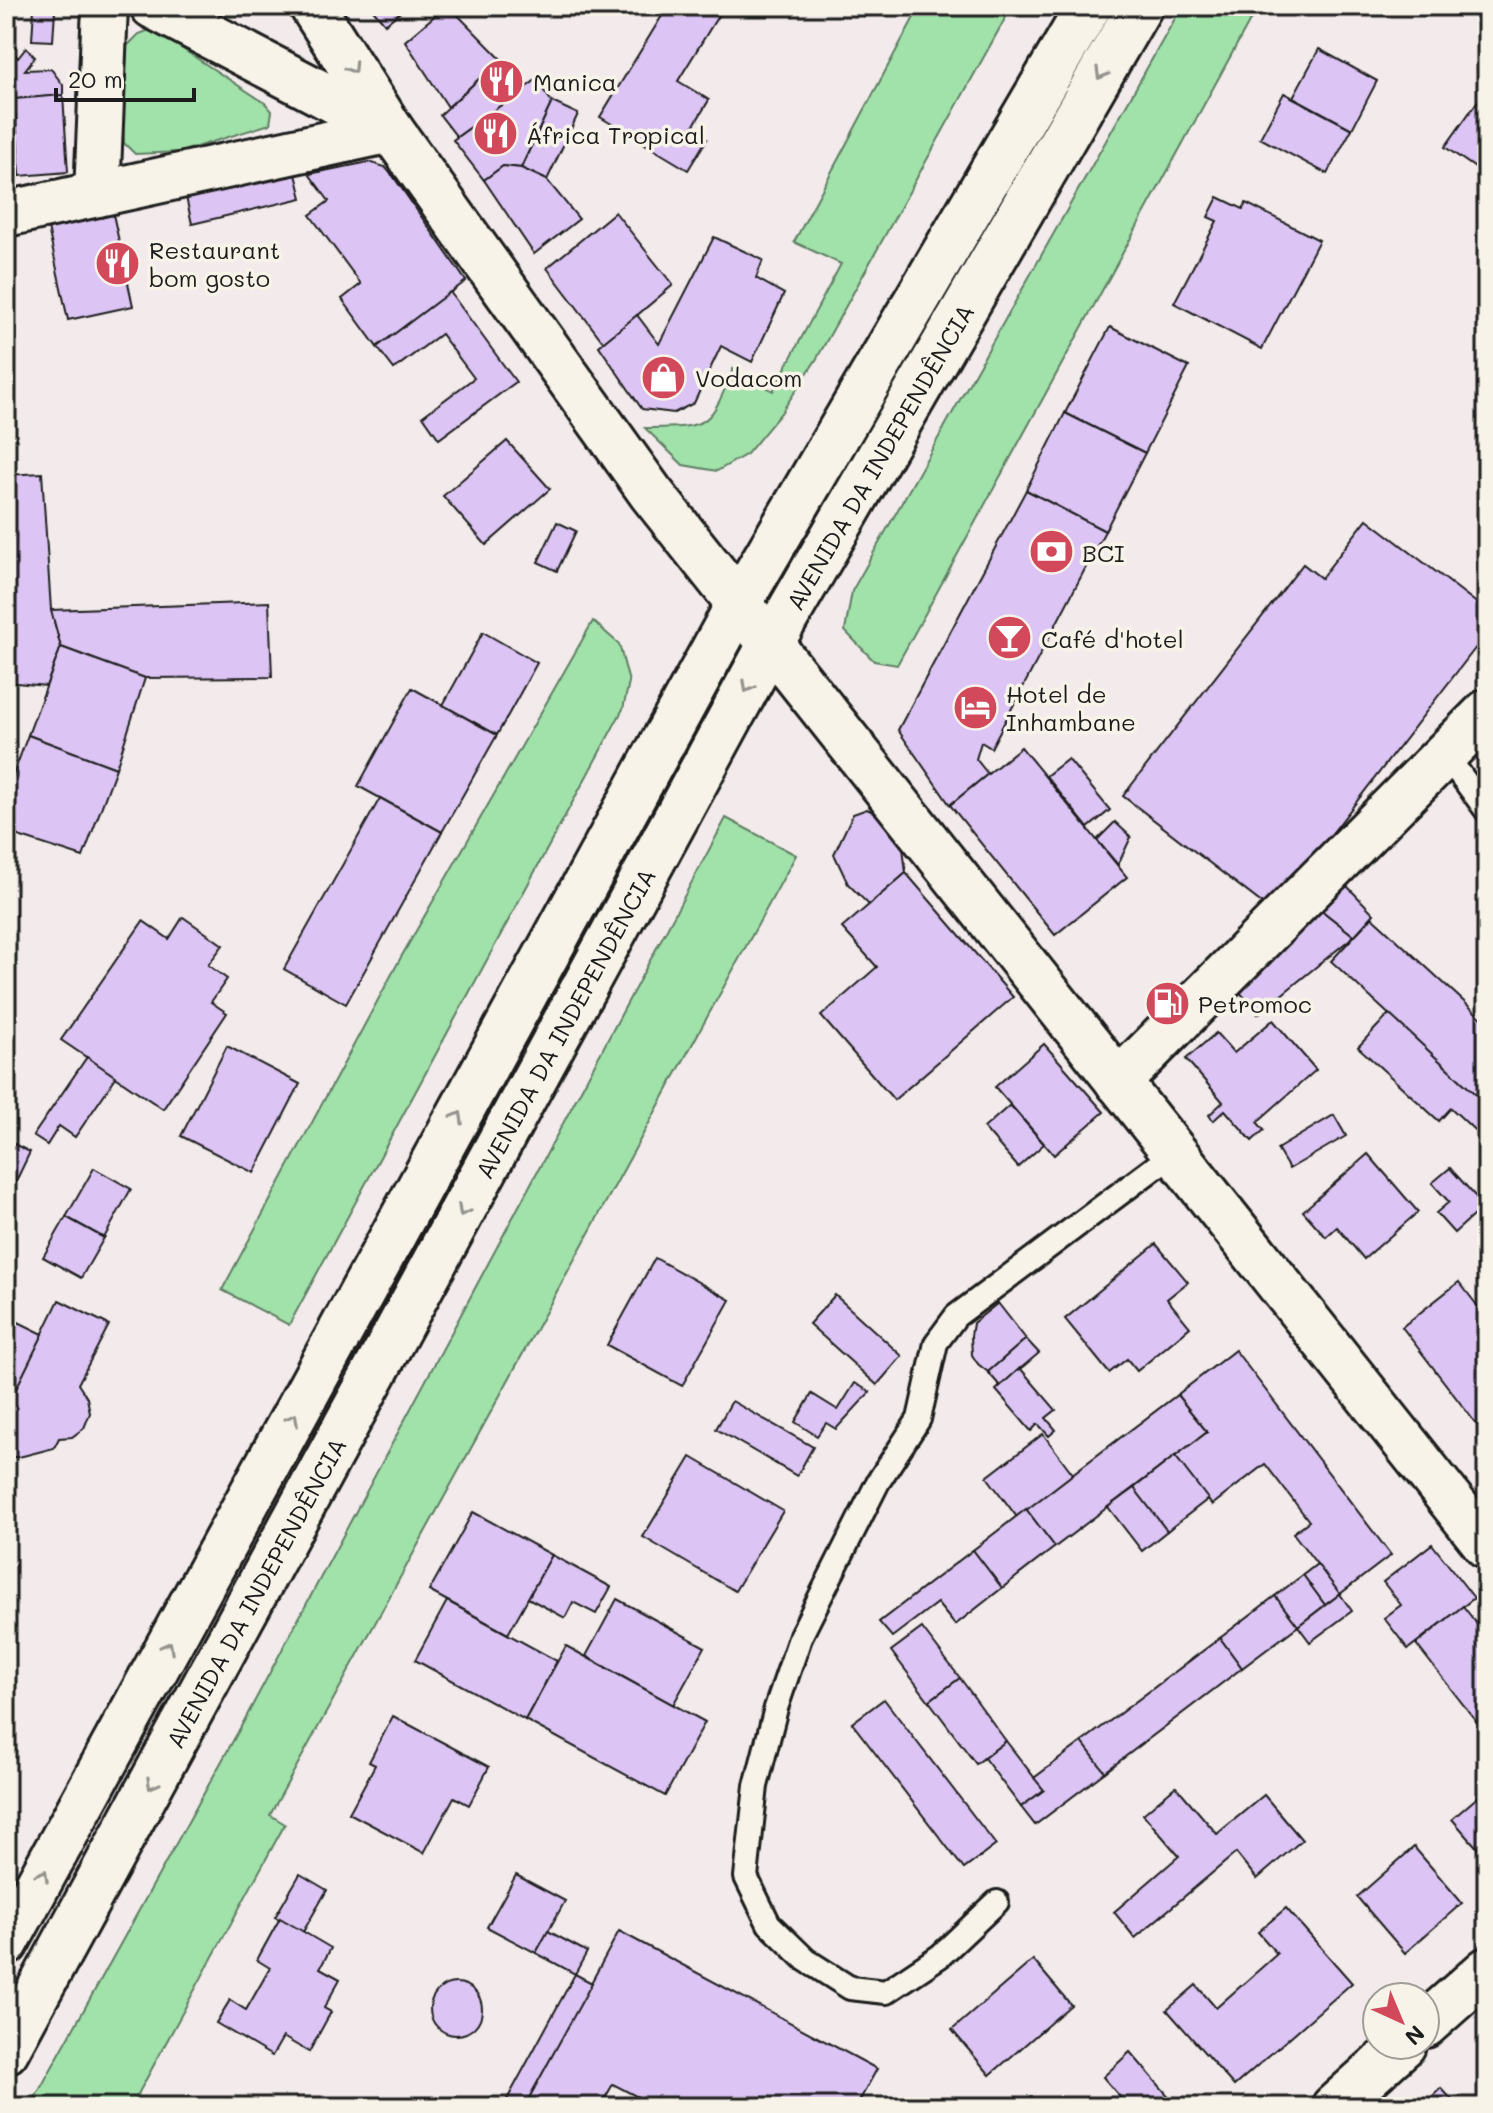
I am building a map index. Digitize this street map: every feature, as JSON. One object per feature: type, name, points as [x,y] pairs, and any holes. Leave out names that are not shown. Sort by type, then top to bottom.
[{"type":"main road","points":[[97,194],[105,6]]},
{"type":"main road","points":[[153,6],[391,130]]},
{"type":"main road","points":[[312,6],[391,130],[651,493],[1487,1546]]},
{"type":"main road","name":"AVENIDA DA INDEPENDÊNCIA","points":[[6,1943],[738,605],[1089,6]]},
{"type":"main road","name":"AVENIDA DA INDEPENDÊNCIA","points":[[6,2051],[770,645],[1140,6]]},
{"type":"main road","points":[[6,214],[391,130]]},
{"type":"main road","points":[[1118,1082],[1487,712]]},
{"type":"main road","points":[[1441,2011],[1487,1970]]},
{"type":"main road","points":[[1334,2107],[1385,2061]]},
{"type":"lane","points":[[1445,754],[1487,811]]},
{"type":"lane","points":[[997,1902],[940,1956],[886,1992],[850,1988],[806,1960],[769,1924],[746,1877],[756,1786],[776,1708],[801,1635],[878,1482],[919,1419],[936,1343],[956,1316],[1174,1153]]},
{"type":"green space","points":[[920,6],[1012,6],[816,360],[781,413],[747,454],[717,471],[683,465],[645,428],[682,427],[704,421],[718,403],[733,369],[773,391],[841,264],[794,242]]},
{"type":"green space","points":[[1182,6],[1258,6],[897,665],[874,661],[845,631],[852,591]]},
{"type":"green space","points":[[152,29],[265,103],[272,111],[270,124],[180,152],[135,154],[124,143],[122,114],[127,46],[139,34]]},
{"type":"green space","points":[[593,621],[619,644],[629,682],[623,709],[289,1325],[222,1290],[400,959]]},
{"type":"green space","points":[[726,818],[796,855],[270,1815],[285,1824],[131,2107],[30,2107],[244,1721]]},
{"type":"building","points":[[370,6],[408,6],[385,24]]},
{"type":"building","points":[[446,6],[501,59],[448,107],[405,41]]},
{"type":"building","points":[[668,6],[724,6],[678,81],[709,100],[691,130],[707,139],[688,170],[600,117]]},
{"type":"building","points":[[34,8],[55,10],[53,41],[32,40]]},
{"type":"building","points":[[26,48],[35,57],[25,70],[51,69],[63,85],[63,95],[6,100],[6,53],[10,49],[18,58]]},
{"type":"building","points":[[1319,49],[1377,81],[1352,129],[1293,97]]},
{"type":"building","points":[[479,79],[503,104],[457,137],[440,115]]},
{"type":"building","points":[[536,80],[552,102],[521,168],[503,166],[484,180],[453,140]]},
{"type":"building","points":[[1487,88],[1487,176],[1445,147]]},
{"type":"building","points":[[1284,93],[1352,129],[1327,174],[1260,138]]},
{"type":"building","points":[[63,95],[68,172],[20,176],[14,99]]},
{"type":"building","points":[[14,99],[20,176],[6,178],[6,100]]},
{"type":"building","points":[[552,102],[578,114],[547,180],[521,168]]},
{"type":"building","points":[[369,162],[385,167],[393,176],[466,281],[377,347],[342,299],[361,284],[310,215],[329,201],[309,174]]},
{"type":"building","points":[[503,166],[521,168],[547,180],[579,219],[534,254],[484,180]]},
{"type":"building","points":[[295,170],[302,198],[192,224],[186,197]]},
{"type":"building","points":[[1218,197],[1243,209],[1246,203],[1319,240],[1262,349],[1174,303],[1217,221],[1208,217]]},
{"type":"building","points":[[615,212],[673,285],[604,343],[547,268]]},
{"type":"building","points":[[113,214],[133,306],[68,320],[48,228]]},
{"type":"building","points":[[714,237],[763,260],[756,278],[784,294],[752,362],[721,346],[694,403],[674,413],[642,409],[599,346],[637,315],[659,344]]},
{"type":"building","points":[[450,292],[516,382],[439,439],[423,416],[474,378],[441,334],[394,369],[377,347]]},
{"type":"building","points":[[1110,327],[1189,367],[1145,453],[1065,413]]},
{"type":"building","points":[[1065,413],[1145,453],[1105,531],[1026,490]]},
{"type":"building","points":[[507,441],[550,489],[486,545],[443,496]]},
{"type":"building","points":[[42,473],[51,610],[61,647],[46,686],[7,682],[6,669],[6,475]]},
{"type":"building","points":[[1026,490],[1105,531],[991,748],[981,742],[976,759],[988,774],[950,805],[898,730]]},
{"type":"building","points":[[1367,519],[1487,611],[1487,633],[1272,911],[1123,796],[1303,564],[1321,578]]},
{"type":"building","points":[[557,522],[576,531],[557,571],[538,562]]},
{"type":"building","points":[[269,602],[272,677],[145,678],[61,647],[51,610]]},
{"type":"building","points":[[483,632],[537,663],[497,735],[443,705]]},
{"type":"building","points":[[61,647],[145,678],[116,768],[28,735]]},
{"type":"building","points":[[412,688],[497,735],[442,832],[358,786]]},
{"type":"building","points":[[28,735],[116,768],[83,857],[6,832],[6,794]]},
{"type":"building","points":[[1021,747],[1127,877],[1055,935],[950,805]]},
{"type":"building","points":[[1068,759],[1110,810],[1088,828],[1046,776]]},
{"type":"building","points":[[380,798],[442,832],[346,1004],[284,969]]},
{"type":"building","points":[[867,809],[879,815],[902,839],[906,873],[869,905],[848,884],[834,854],[853,814]]},
{"type":"building","points":[[1115,822],[1131,837],[1118,865],[1097,840]]},
{"type":"building","points":[[906,873],[1013,997],[894,1100],[821,1016],[877,967],[842,928]]},
{"type":"building","points":[[1347,886],[1374,914],[1354,936],[1321,910]]},
{"type":"building","points":[[1317,907],[1354,936],[1258,1014],[1229,979]]},
{"type":"building","points":[[183,917],[223,945],[208,965],[227,979],[211,1002],[227,1013],[163,1109],[61,1040],[143,921],[169,939]]},
{"type":"building","points":[[1372,917],[1487,1023],[1487,1105],[1331,961]]},
{"type":"building","points":[[1389,1014],[1487,1105],[1487,1142],[1451,1108],[1439,1121],[1358,1047]]},
{"type":"building","points":[[1273,1020],[1316,1070],[1257,1122],[1264,1130],[1252,1141],[1225,1110],[1213,1121],[1209,1115],[1223,1102],[1186,1059],[1216,1033],[1234,1053]]},
{"type":"building","points":[[1044,1044],[1104,1112],[1054,1155],[995,1087]]},
{"type":"building","points":[[227,1046],[300,1084],[254,1173],[181,1136]]},
{"type":"building","points":[[87,1057],[116,1077],[75,1137],[59,1126],[47,1145],[33,1136]]},
{"type":"building","points":[[1010,1105],[1044,1144],[1018,1167],[984,1128]]},
{"type":"building","points":[[1334,1115],[1346,1136],[1289,1169],[1277,1149]]},
{"type":"building","points":[[6,1140],[30,1152],[6,1202]]},
{"type":"building","points":[[1368,1154],[1418,1212],[1364,1259],[1337,1227],[1326,1237],[1303,1211]]},
{"type":"building","points":[[94,1168],[131,1189],[104,1238],[66,1217]]},
{"type":"building","points":[[1450,1168],[1484,1206],[1454,1233],[1436,1213],[1449,1202],[1432,1183]]},
{"type":"building","points":[[66,1217],[104,1238],[81,1278],[43,1257]]},
{"type":"building","points":[[1156,1244],[1188,1282],[1167,1299],[1190,1327],[1137,1371],[1127,1359],[1109,1373],[1065,1319]]},
{"type":"building","points":[[655,1258],[730,1300],[682,1386],[607,1345]]},
{"type":"building","points":[[1459,1282],[1487,1318],[1487,1438],[1402,1327]]},
{"type":"building","points":[[835,1295],[902,1356],[877,1385],[809,1324]]},
{"type":"building","points":[[59,1300],[109,1325],[78,1384],[87,1398],[90,1413],[84,1428],[72,1437],[59,1438],[54,1448],[8,1457],[6,1409]]},
{"type":"building","points":[[998,1303],[1026,1339],[988,1372],[972,1355],[971,1336],[973,1323]]},
{"type":"building","points":[[6,1316],[43,1334],[6,1409]]},
{"type":"building","points":[[1026,1339],[1039,1353],[1000,1386],[988,1372]]},
{"type":"building","points":[[1235,1350],[1391,1555],[1340,1594],[1293,1533],[1309,1521],[1265,1464],[1212,1505],[1175,1456],[1207,1432],[1177,1395]]},
{"type":"building","points":[[1020,1368],[1056,1410],[1046,1418],[1056,1430],[1049,1436],[1038,1424],[1031,1431],[996,1390]]},
{"type":"building","points":[[855,1383],[870,1392],[836,1429],[826,1423],[817,1436],[795,1422],[812,1394],[838,1410]]},
{"type":"building","points":[[1177,1395],[1207,1432],[1055,1547],[1026,1509]]},
{"type":"building","points":[[732,1401],[813,1447],[797,1476],[716,1429]]},
{"type":"building","points":[[1043,1434],[1073,1474],[1017,1517],[987,1477]]},
{"type":"building","points":[[1175,1456],[1208,1499],[1167,1531],[1134,1488]]},
{"type":"building","points":[[691,1457],[783,1511],[735,1591],[643,1537]]},
{"type":"building","points":[[1134,1488],[1167,1531],[1142,1551],[1108,1507]]},
{"type":"building","points":[[1026,1509],[1055,1547],[1002,1588],[973,1550]]},
{"type":"building","points":[[473,1512],[552,1555],[508,1634],[429,1591]]},
{"type":"building","points":[[1432,1544],[1474,1598],[1408,1649],[1384,1618],[1401,1605],[1383,1582]]},
{"type":"building","points":[[973,1550],[1002,1588],[955,1625],[937,1603],[892,1637],[879,1622]]},
{"type":"building","points":[[552,1555],[611,1587],[596,1614],[573,1602],[565,1618],[528,1598]]},
{"type":"building","points":[[1317,1564],[1340,1594],[1325,1605],[1303,1575]]},
{"type":"building","points":[[1303,1575],[1325,1605],[1298,1626],[1275,1596]]},
{"type":"building","points":[[1340,1594],[1352,1611],[1310,1642],[1298,1626]]},
{"type":"building","points":[[1275,1596],[1298,1626],[1242,1668],[1220,1638]]},
{"type":"building","points":[[617,1599],[705,1647],[673,1705],[586,1656]]},
{"type":"building","points":[[447,1601],[557,1661],[525,1720],[415,1660]]},
{"type":"building","points":[[1463,1606],[1487,1637],[1487,1735],[1416,1644]]},
{"type":"building","points":[[922,1628],[960,1678],[929,1701],[891,1651]]},
{"type":"building","points":[[1220,1638],[1242,1668],[1105,1772],[1082,1742]]},
{"type":"building","points":[[566,1646],[705,1722],[665,1796],[525,1720]]},
{"type":"building","points":[[960,1678],[1006,1741],[976,1764],[929,1701]]},
{"type":"building","points":[[884,1699],[996,1845],[964,1869],[852,1723]]},
{"type":"building","points":[[393,1716],[489,1767],[469,1805],[454,1797],[424,1853],[349,1813],[375,1765],[369,1762]]},
{"type":"building","points":[[1006,1741],[1044,1790],[1021,1807],[984,1758]]},
{"type":"building","points":[[1082,1742],[1105,1772],[1035,1825],[1021,1807],[1044,1790],[1034,1778]]},
{"type":"building","points":[[1176,1786],[1217,1834],[1264,1795],[1302,1840],[1257,1879],[1236,1853],[1135,1938],[1114,1912],[1179,1856],[1143,1814]]},
{"type":"building","points":[[1487,1789],[1487,1859],[1452,1819]]},
{"type":"building","points":[[1414,1847],[1462,1903],[1405,1953],[1357,1897]]},
{"type":"building","points":[[300,1874],[327,1890],[303,1932],[275,1917]]},
{"type":"building","points":[[516,1875],[565,1901],[536,1953],[487,1927]]},
{"type":"building","points":[[1286,1908],[1352,1983],[1234,2086],[1167,2010],[1196,1985],[1216,2008],[1277,1954],[1258,1932]]},
{"type":"building","points":[[280,1918],[331,1948],[320,1968],[340,1979],[324,2008],[331,2012],[309,2052],[283,2037],[272,2056],[216,2023],[230,2000],[246,2010],[270,1968],[257,1960]]},
{"type":"building","points":[[548,1931],[587,1952],[575,1974],[536,1953]]},
{"type":"building","points":[[619,1931],[877,2069],[856,2107],[657,2107],[613,2084],[600,2107],[524,2107]]},
{"type":"building","points":[[1033,1960],[1071,2005],[990,2075],[952,2030]]},
{"type":"building","points":[[575,1974],[592,1983],[524,2107],[503,2107]]},
{"type":"building","points":[[456,1983],[474,1991],[482,2009],[474,2027],[456,2035],[438,2027],[430,2009],[438,1991]]},
{"type":"building","points":[[1130,2052],[1178,2107],[1111,2107],[1121,2098],[1103,2077]]},
{"type":"building","points":[[1441,2088],[1459,2107],[1421,2107]]},
{"type":"place","name":"Manica","points":[[502,81]]},
{"type":"place","name":"África Tropical","points":[[495,134]]},
{"type":"place","name":"Restaurant bom gosto","points":[[118,263]]},
{"type":"place","name":"Vodacom","points":[[664,377]]},
{"type":"place","name":"BCI","points":[[1051,552]]},
{"type":"place","name":"Café d'hotel","points":[[1010,638]]},
{"type":"place","name":"Hotel de Inhambane","points":[[975,707]]},
{"type":"place","name":"Petromoc","points":[[1167,1003]]}]
